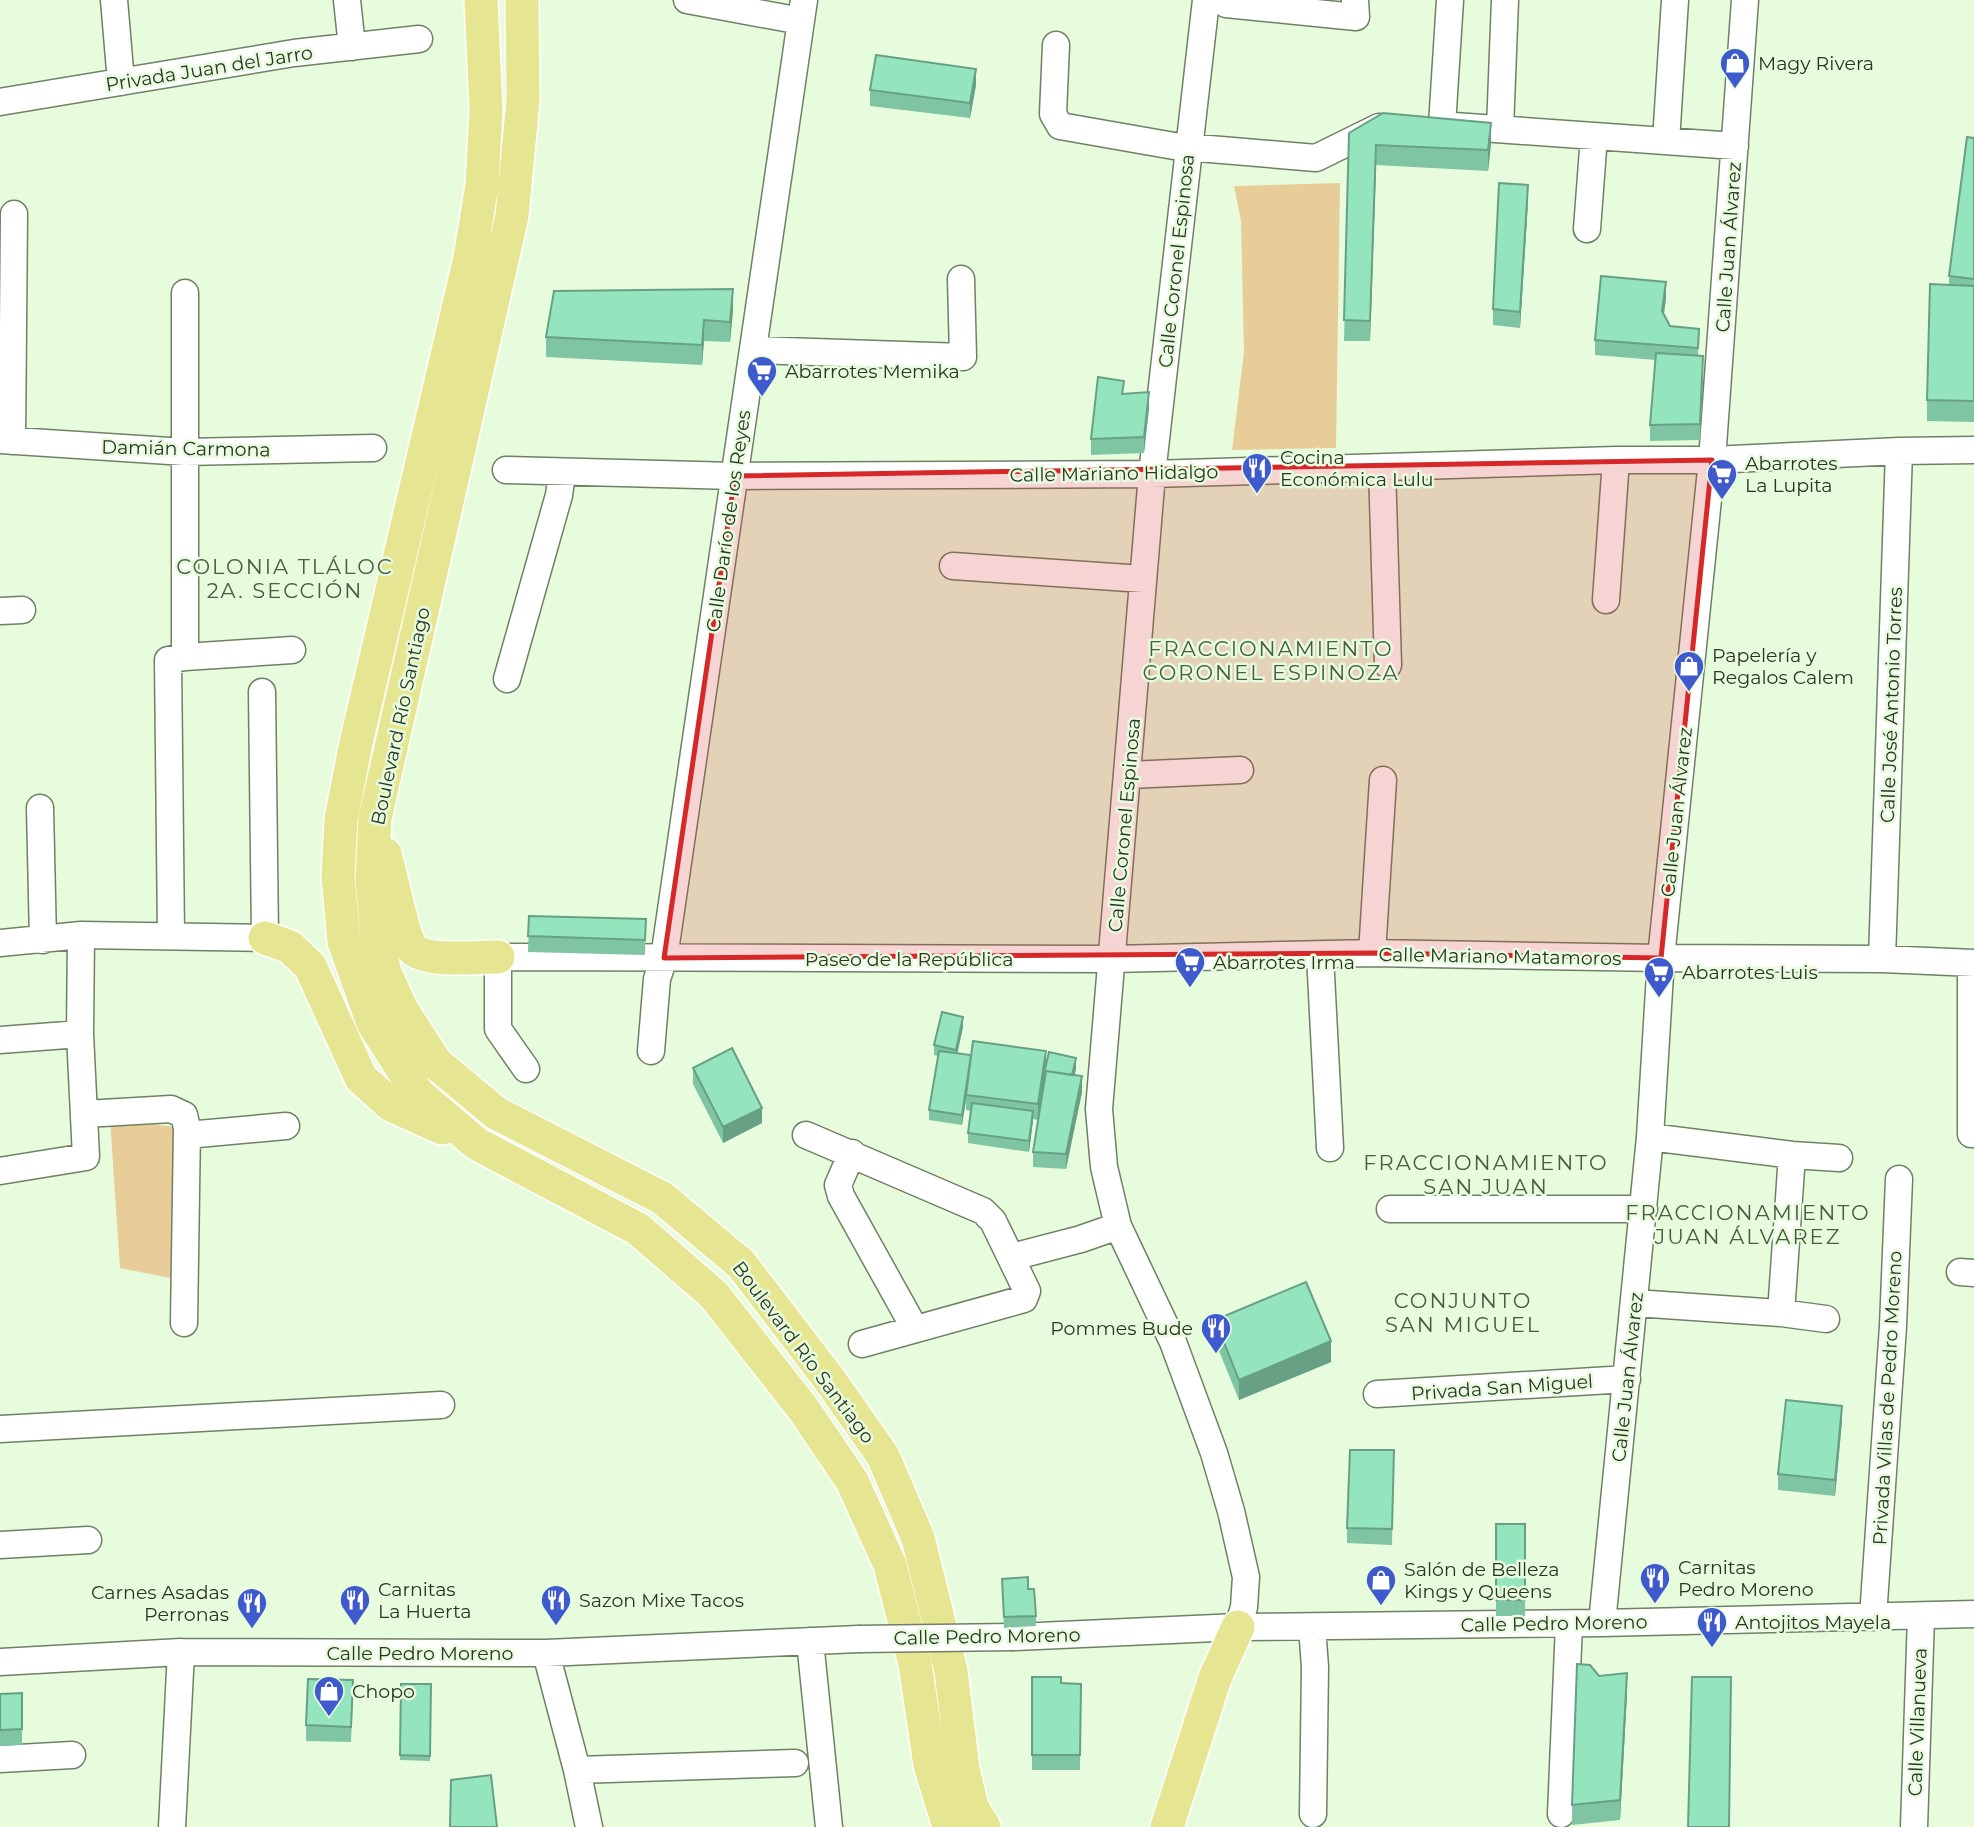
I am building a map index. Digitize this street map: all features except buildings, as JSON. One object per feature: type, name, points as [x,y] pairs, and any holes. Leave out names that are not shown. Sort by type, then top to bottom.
[{"type":"main road","name":"Boulevard Río Santiago","points":[[481,0],[486,109],[482,185],[470,258],[356,743],[341,819],[338,876],[344,942],[373,1023],[418,1094],[477,1144],[638,1229],[714,1294],[804,1410],[852,1481],[890,1565],[915,1664],[930,1765],[949,1827]]},
{"type":"main road","name":"Boulevard Río Santiago","points":[[522,0],[523,100],[512,216],[375,818],[372,878],[377,938],[385,973],[402,1010],[436,1063],[496,1113],[662,1198],[741,1264],[830,1379],[883,1456],[918,1538],[951,1671],[964,1769],[972,1807],[984,1827]]},
{"type":"main road","points":[[375,818],[396,892],[405,937],[411,948],[423,955],[439,957],[498,957]]},
{"type":"main road","points":[[265,938],[290,947],[310,966],[361,1077],[391,1105],[477,1144]]},
{"type":"main road","points":[[1167,1827],[1215,1678],[1238,1627]]},
{"type":"street","points":[[114,0],[121,82]]},
{"type":"street","points":[[347,0],[352,47]]},
{"type":"street","points":[[687,0],[803,11]]},
{"type":"street","name":"Calle Coronel Espinosa","points":[[1206,0],[1152,474],[1129,775],[1099,1109],[1104,1167],[1121,1233],[1173,1342],[1214,1453],[1246,1577],[1244,1607],[1238,1627]]},
{"type":"street","points":[[1220,0],[1226,4],[1356,17],[1355,0]]},
{"type":"street","points":[[1421,124],[1450,0]]},
{"type":"street","points":[[1500,129],[1505,0]]},
{"type":"street","points":[[1666,141],[1675,0]]},
{"type":"street","name":"Calle Juan Álvarez","points":[[1602,1623],[1644,1209],[1661,958],[1712,460],[1745,0]]},
{"type":"street","name":"Calle Darío de los Reyes","points":[[651,1051],[657,979],[664,958],[803,11]]},
{"type":"street","name":"Privada Juan del Jarro","points":[[0,102],[295,54],[419,39]]},
{"type":"street","points":[[1056,45],[1053,114],[1060,127],[1188,147],[1316,158],[1391,122],[1735,146]]},
{"type":"street","points":[[1587,229],[1594,136]]},
{"type":"street","points":[[6,440],[14,214]]},
{"type":"street","points":[[753,350],[963,356],[961,279]]},
{"type":"street","points":[[185,293],[185,657]]},
{"type":"street","name":"Damián Carmona","points":[[6,440],[185,452],[373,448]]},
{"type":"street","name":"Calle Mariano Hidalgo","points":[[506,470],[735,477],[1152,474],[1616,460],[1712,460],[1974,450]]},
{"type":"street","name":"Calle José Antonio Torres","points":[[1882,958],[1899,451]]},
{"type":"street","points":[[1606,600],[1616,460]]},
{"type":"street","points":[[1382,468],[1388,665]]},
{"type":"street","points":[[507,679],[559,495],[562,473]]},
{"type":"street","points":[[953,566],[1143,579]]},
{"type":"street","points":[[172,936],[168,660],[292,650]]},
{"type":"street","points":[[0,943],[81,935],[265,938],[262,692]]},
{"type":"street","points":[[1129,775],[1240,770]]},
{"type":"street","points":[[1372,953],[1384,780]]},
{"type":"street","points":[[40,808],[43,940]]},
{"type":"street","points":[[0,1171],[86,1157],[80,1034],[81,935]]},
{"type":"street","name":"Calle Mariano Matamoros","points":[[1320,955],[1372,953],[1661,958],[1882,958],[1972,963]]},
{"type":"street","points":[[1320,955],[1329,1148]]},
{"type":"street","name":"Paseo de la República","points":[[498,957],[1112,959],[1320,955]]},
{"type":"street","points":[[498,957],[498,1030],[526,1069]]},
{"type":"street","points":[[1972,963],[1971,1134],[1974,1134]]},
{"type":"street","points":[[0,1040],[80,1034]]},
{"type":"street","points":[[85,1114],[171,1109],[184,1115],[187,1135],[184,1323]]},
{"type":"street","points":[[187,1135],[286,1126]]},
{"type":"street","points":[[806,1135],[983,1211],[993,1221],[1027,1291],[1024,1299],[862,1344]]},
{"type":"street","points":[[1650,1137],[1792,1155],[1839,1158]]},
{"type":"street","points":[[852,1153],[838,1185],[841,1196],[915,1329]]},
{"type":"street","points":[[1781,1313],[1792,1155]]},
{"type":"street","name":"Privada Villas de Pedro Moreno","points":[[1873,1617],[1893,1326],[1899,1179]]},
{"type":"street","points":[[1390,1209],[1644,1209]]},
{"type":"street","points":[[1017,1266],[1121,1233]]},
{"type":"street","points":[[1635,1303],[1781,1313],[1826,1319]]},
{"type":"street","name":"Privada San Miguel","points":[[1377,1394],[1627,1379]]},
{"type":"street","points":[[0,1429],[441,1405]]},
{"type":"street","points":[[0,1545],[88,1540]]},
{"type":"street","name":"Calle Pedro Moreno","points":[[0,1662],[181,1652],[547,1653],[859,1639],[1014,1637],[1238,1627],[1569,1624],[1974,1614]]},
{"type":"street","name":"Calle Villanueva","points":[[1913,1827],[1921,1616]]},
{"type":"street","points":[[1561,1814],[1569,1624]]},
{"type":"street","points":[[1311,1627],[1315,1667],[1313,1814]]},
{"type":"street","points":[[810,1641],[829,1827]]},
{"type":"street","points":[[172,1827],[181,1652]]},
{"type":"street","points":[[547,1653],[589,1827]]},
{"type":"street","points":[[0,1759],[72,1755]]},
{"type":"street","points":[[577,1770],[795,1763]]},
{"type":"highlighted area","points":[[1712,460],[1661,958],[1372,953],[664,958],[735,476]]},
{"type":"shaded area","points":[[1340,183],[1336,448],[1232,450],[1244,352],[1241,221],[1234,186]]},
{"type":"shaded area","points":[[110,1120],[187,1128],[185,1281],[120,1268]]},
{"type":"place","name":"Magy Rivera","points":[[1735,90]]},
{"type":"place","name":"Abarrotes Memika","points":[[762,398]]},
{"type":"place","name":"Cocina Económica Lulu","points":[[1257,495]]},
{"type":"place","name":"Abarrotes La Lupita","points":[[1722,501]]},
{"type":"place","name":"Papelería y Regalos Calem","points":[[1689,693]]},
{"type":"place","name":"Abarrotes Irma","points":[[1190,989]]},
{"type":"place","name":"Abarrotes Luis","points":[[1659,999]]},
{"type":"place","name":"Pommes Bude","points":[[1216,1355]]},
{"type":"place","name":"Carnitas Pedro Moreno","points":[[1655,1605]]},
{"type":"place","name":"Salón de Belleza Kings y Queens","points":[[1381,1607]]},
{"type":"place","name":"Carnitas La Huerta","points":[[355,1627]]},
{"type":"place","name":"Sazon Mixe Tacos","points":[[556,1627]]},
{"type":"place","name":"Carnes Asadas Perronas","points":[[252,1630]]},
{"type":"place","name":"Antojitos Mayela","points":[[1712,1649]]},
{"type":"place","name":"Chopo","points":[[329,1718]]},
{"type":"district","name":"COLONIA TLÁLOC 2A. SECCIÓN","points":[[285,579]]},
{"type":"district","name":"FRACCIONAMIENTO CORONEL ESPINOZA","points":[[1271,661]]},
{"type":"district","name":"FRACCIONAMIENTO SAN JUAN","points":[[1486,1175]]},
{"type":"district","name":"FRACCIONAMIENTO JUAN ÁLVAREZ","points":[[1748,1225]]},
{"type":"district","name":"CONJUNTO SAN MIGUEL","points":[[1463,1313]]}]
